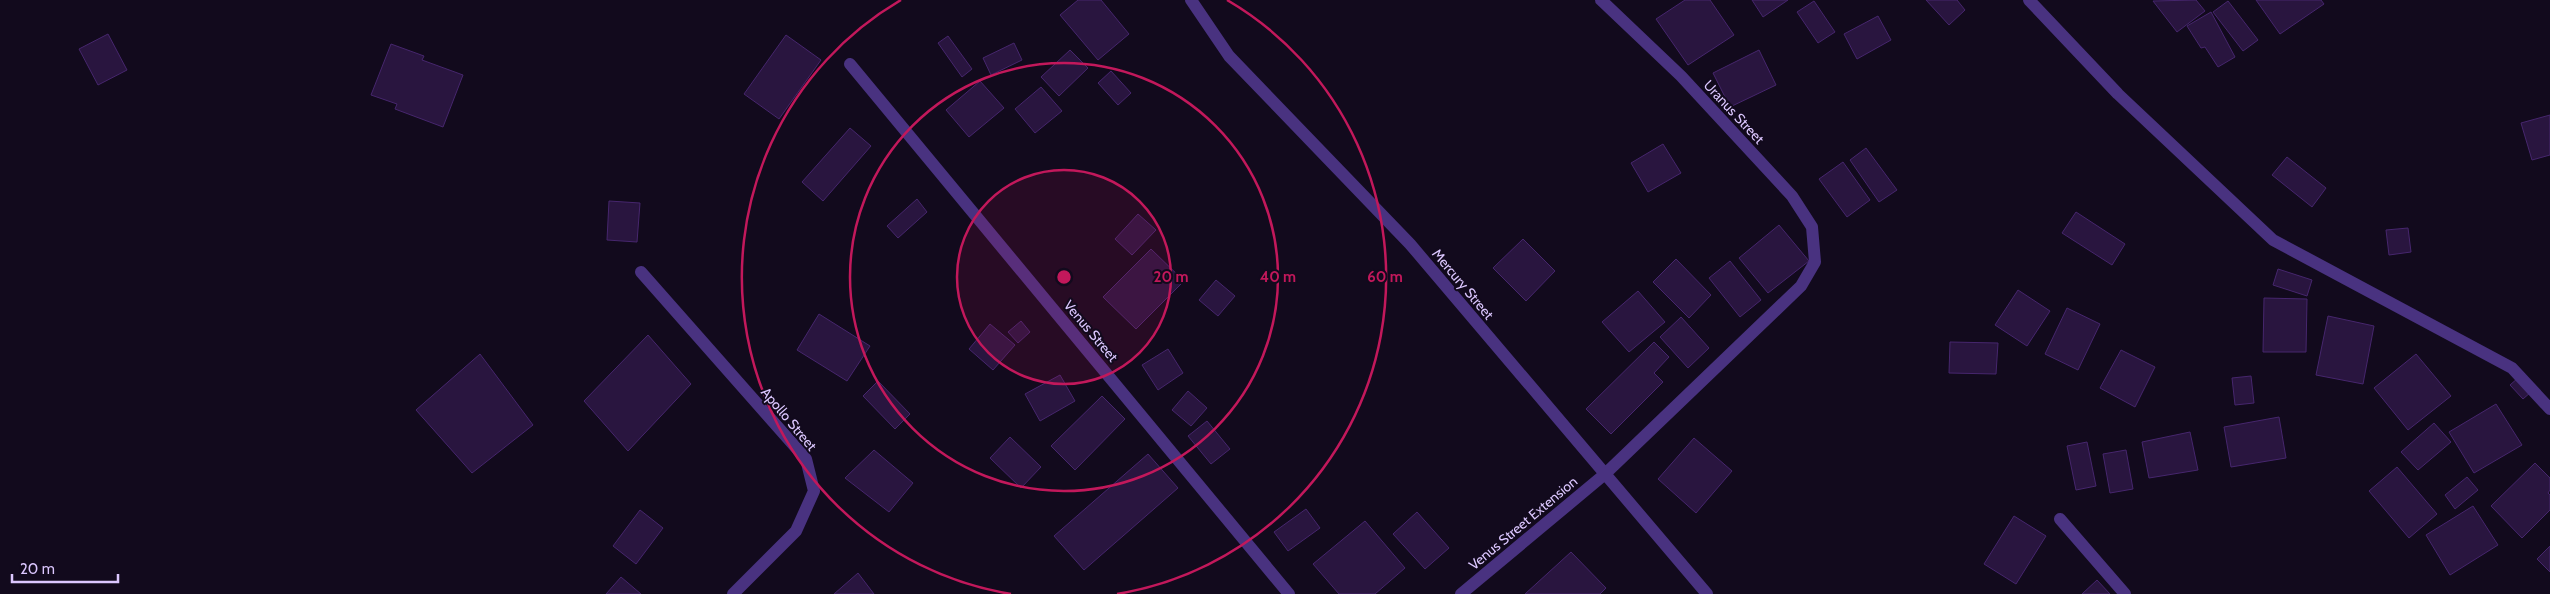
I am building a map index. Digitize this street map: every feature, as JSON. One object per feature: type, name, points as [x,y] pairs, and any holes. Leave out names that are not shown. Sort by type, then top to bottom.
[{"type":"street","name":"Mercury Street","points":[[1191,0],[1229,56],[1410,244],[1707,594]]},
{"type":"street","name":"Uranus Street","points":[[1601,0],[1681,76],[1792,196],[1812,227],[1815,262]]},
{"type":"street","points":[[2029,0],[2118,94],[2273,240],[2512,368],[2550,409]]},
{"type":"street","name":"Venus Street","points":[[850,64],[1289,594]]},
{"type":"street","name":"Venus Street Extension","points":[[1461,594],[1605,474],[1801,286],[1815,262]]},
{"type":"street","name":"Apollo Street","points":[[641,272],[806,458],[814,491],[796,531],[733,594]]},
{"type":"street","points":[[2060,520],[2125,594]]},
{"type":"building","points":[[1078,0],[1101,0],[1129,34],[1098,60],[1060,15]]},
{"type":"building","points":[[1685,0],[1710,0],[1734,35],[1688,65],[1656,19]]},
{"type":"building","points":[[1752,0],[1788,0],[1763,17]]},
{"type":"building","points":[[1926,0],[1957,0],[1965,10],[1949,25]]},
{"type":"building","points":[[2196,0],[2205,11],[2177,32],[2153,1]]},
{"type":"building","points":[[2256,0],[2321,0],[2324,4],[2280,34]]},
{"type":"building","points":[[1814,1],[1835,32],[1818,43],[1797,12]]},
{"type":"building","points":[[2228,1],[2258,40],[2243,51],[2213,12]]},
{"type":"building","points":[[2211,12],[2235,57],[2218,67],[2205,47],[2201,48],[2187,26]]},
{"type":"building","points":[[1878,16],[1891,40],[1857,59],[1844,34]]},
{"type":"building","points":[[108,34],[127,70],[98,85],[79,49]]},
{"type":"building","points":[[786,35],[821,60],[779,119],[744,94]]},
{"type":"building","points":[[948,36],[972,69],[962,77],[938,43]]},
{"type":"building","points":[[1014,43],[1022,60],[991,75],[983,58]]},
{"type":"building","points":[[391,44],[424,56],[422,60],[463,75],[443,127],[395,109],[397,104],[371,95]]},
{"type":"building","points":[[1070,50],[1088,68],[1059,96],[1041,77]]},
{"type":"building","points":[[1759,50],[1776,85],[1730,107],[1713,73]]},
{"type":"building","points":[[1111,71],[1131,93],[1118,105],[1098,83]]},
{"type":"building","points":[[980,81],[1004,108],[969,137],[946,110]]},
{"type":"building","points":[[1041,87],[1062,111],[1035,133],[1015,109]]},
{"type":"building","points":[[2550,115],[2550,155],[2532,160],[2521,123]]},
{"type":"building","points":[[850,128],[871,146],[823,201],[802,182]]},
{"type":"building","points":[[1663,144],[1681,173],[1648,192],[1631,163]]},
{"type":"building","points":[[1866,148],[1897,190],[1879,202],[1850,160]]},
{"type":"building","points":[[2287,157],[2326,188],[2312,207],[2272,175]]},
{"type":"building","points":[[1843,162],[1870,200],[1847,217],[1819,179]]},
{"type":"building","points":[[917,199],[927,212],[898,238],[887,226]]},
{"type":"building","points":[[609,201],[640,203],[637,242],[607,240]]},
{"type":"building","points":[[2076,212],[2125,244],[2112,265],[2062,233]]},
{"type":"building","points":[[1138,214],[1156,230],[1132,255],[1115,239]]},
{"type":"building","points":[[1779,225],[1809,261],[1768,293],[1739,258]]},
{"type":"building","points":[[2408,228],[2411,252],[2389,255],[2386,230]]},
{"type":"building","points":[[1523,239],[1555,271],[1526,301],[1493,268]]},
{"type":"building","points":[[1151,249],[1184,281],[1136,329],[1103,297]]},
{"type":"building","points":[[1676,259],[1711,295],[1689,318],[1653,282]]},
{"type":"building","points":[[1730,261],[1761,300],[1740,317],[1709,278]]},
{"type":"building","points":[[2278,269],[2312,280],[2307,296],[2273,285]]},
{"type":"building","points":[[1216,280],[1235,296],[1218,316],[1199,300]]},
{"type":"building","points":[[2018,290],[2050,311],[2027,346],[1995,325]]},
{"type":"building","points":[[1638,291],[1665,322],[1629,352],[1602,322]]},
{"type":"building","points":[[2264,298],[2307,299],[2306,352],[2263,352]]},
{"type":"building","points":[[2067,308],[2100,324],[2078,370],[2045,354]]},
{"type":"building","points":[[819,314],[870,346],[847,381],[797,350]]},
{"type":"building","points":[[2328,316],[2374,326],[2363,384],[2316,375]]},
{"type":"building","points":[[1681,317],[1709,348],[1688,368],[1660,337]]},
{"type":"building","points":[[1021,321],[1030,332],[1018,343],[1008,332]]},
{"type":"building","points":[[990,324],[1015,345],[993,370],[969,349]]},
{"type":"building","points":[[648,335],[691,384],[628,451],[584,401]]},
{"type":"building","points":[[1654,342],[1669,357],[1654,373],[1663,382],[1611,434],[1586,409]]},
{"type":"building","points":[[1950,342],[1998,343],[1996,374],[1949,373]]},
{"type":"building","points":[[1168,349],[1183,373],[1158,390],[1142,365]]},
{"type":"building","points":[[2121,350],[2155,367],[2135,407],[2100,388]]},
{"type":"building","points":[[480,354],[533,425],[472,473],[416,410]]},
{"type":"building","points":[[2416,354],[2451,396],[2408,430],[2374,388]]},
{"type":"building","points":[[1060,375],[1075,401],[1040,421],[1025,394]]},
{"type":"building","points":[[2251,376],[2254,403],[2235,405],[2232,378]]},
{"type":"building","points":[[2518,378],[2531,392],[2523,399],[2510,385]]},
{"type":"building","points":[[878,381],[910,414],[895,429],[863,396]]},
{"type":"building","points":[[1188,391],[1207,408],[1191,426],[1172,410]]},
{"type":"building","points":[[1102,396],[1125,419],[1075,470],[1051,446]]},
{"type":"building","points":[[2496,404],[2522,445],[2474,473],[2449,432]]},
{"type":"building","points":[[2279,417],[2286,458],[2231,467],[2224,427]]},
{"type":"building","points":[[1207,421],[1230,449],[1211,464],[1188,436]]},
{"type":"building","points":[[2434,423],[2451,442],[2418,470],[2401,452]]},
{"type":"building","points":[[2190,432],[2198,470],[2149,478],[2142,442]]},
{"type":"building","points":[[1010,437],[1041,467],[1021,488],[990,458]]},
{"type":"building","points":[[1694,438],[1732,471],[1696,513],[1658,479]]},
{"type":"building","points":[[2087,442],[2096,486],[2076,490],[2067,446]]},
{"type":"building","points":[[874,450],[913,483],[889,512],[845,478]]},
{"type":"building","points":[[2126,450],[2133,489],[2110,493],[2103,454]]},
{"type":"building","points":[[1148,454],[1178,488],[1084,570],[1054,536]]},
{"type":"building","points":[[2535,463],[2550,478],[2550,490],[2548,493],[2550,495],[2550,510],[2522,538],[2491,506]]},
{"type":"building","points":[[2397,467],[2437,514],[2409,538],[2369,491]]},
{"type":"building","points":[[2467,477],[2478,490],[2455,509],[2445,495]]},
{"type":"building","points":[[2473,506],[2498,545],[2450,575],[2426,535]]},
{"type":"building","points":[[1306,509],[1320,528],[1288,551],[1274,532]]},
{"type":"building","points":[[640,510],[663,528],[636,564],[613,546]]},
{"type":"building","points":[[1417,512],[1449,548],[1425,569],[1393,534]]},
{"type":"building","points":[[2014,516],[2046,536],[2016,584],[1984,564]]},
{"type":"building","points":[[1365,521],[1405,568],[1375,594],[1339,594],[1313,564]]},
{"type":"building","points":[[2550,546],[2550,572],[2537,559]]},
{"type":"building","points":[[1571,552],[1606,588],[1600,594],[1525,594]]},
{"type":"building","points":[[858,573],[874,594],[834,594]]},
{"type":"building","points":[[621,577],[641,594],[606,594]]},
{"type":"building","points":[[2097,580],[2110,594],[2082,594]]}]
